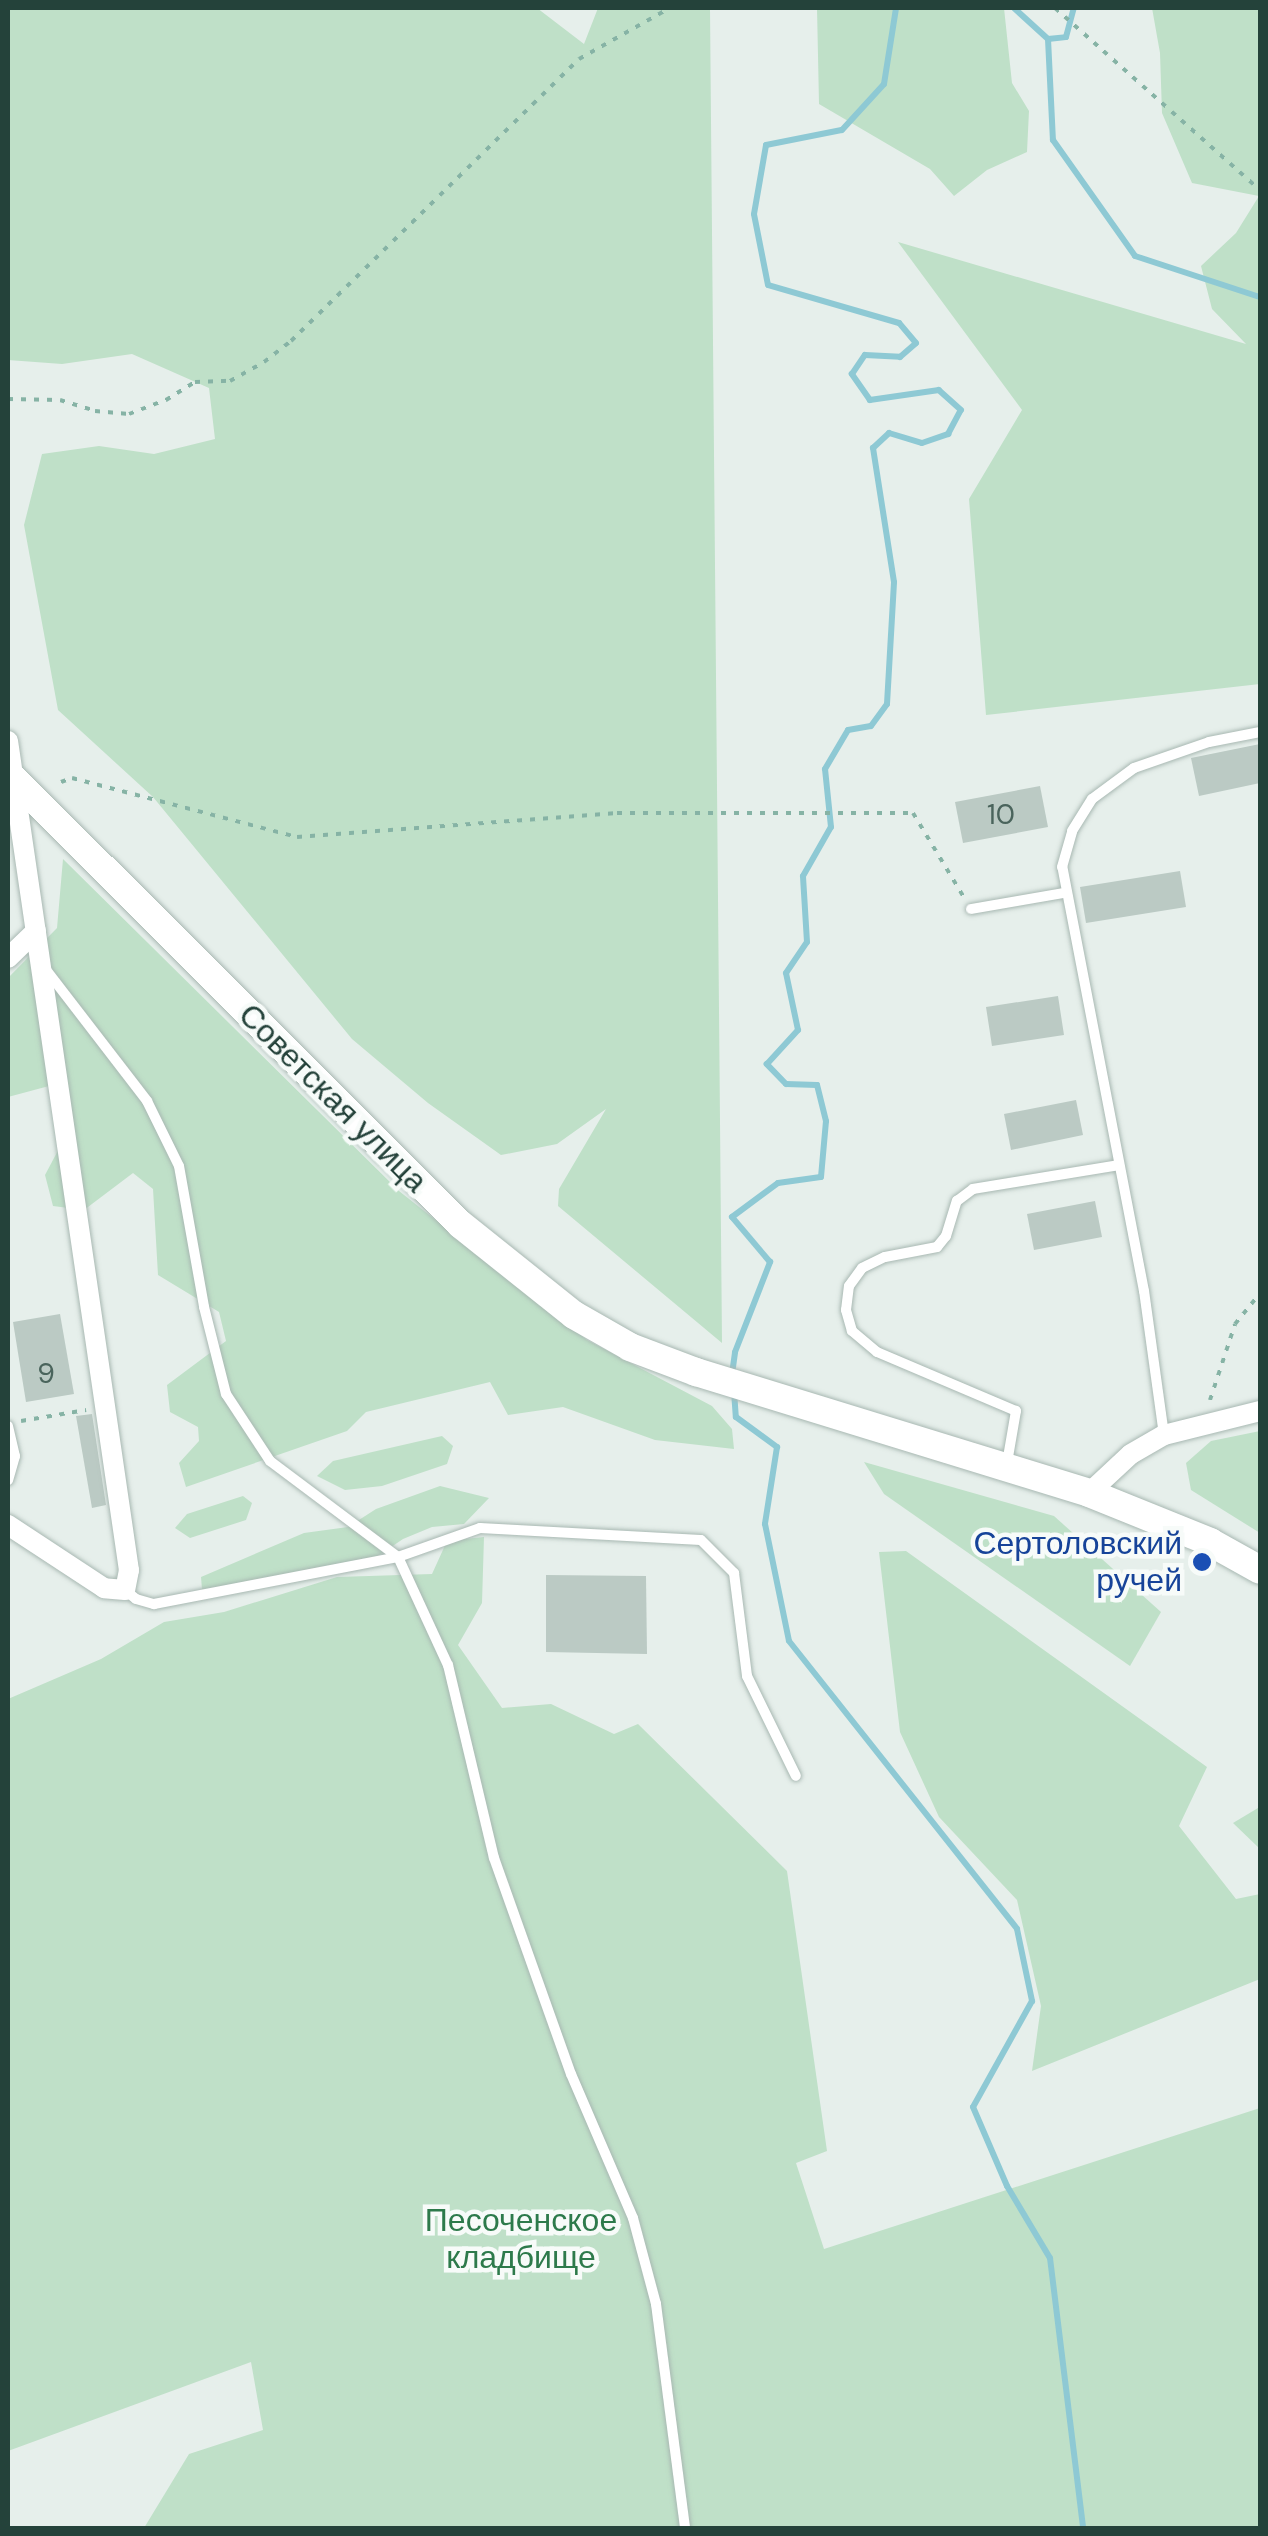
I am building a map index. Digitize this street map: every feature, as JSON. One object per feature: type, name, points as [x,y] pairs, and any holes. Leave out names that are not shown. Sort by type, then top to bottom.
[{"type":"main road","name":"Советская улица","points":[[11,776],[460,1224],[574,1315],[630,1347],[696,1372],[1006,1464],[1090,1493],[1210,1542],[1260,1570]]},
{"type":"street","points":[[8,741],[129,1570],[124,1590],[104,1588],[8,1525]]},
{"type":"street","points":[[8,958],[36,931]]},
{"type":"street","points":[[1090,1493],[1131,1454],[1164,1435],[1260,1411]]},
{"type":"lane","points":[[1164,1435],[1144,1291],[1062,867],[1072,830],[1092,799],[1134,768],[1209,742],[1260,732]]},
{"type":"lane","points":[[971,909],[1064,892]]},
{"type":"lane","points":[[41,963],[147,1100],[179,1166],[204,1308],[226,1394],[270,1461],[398,1557],[448,1665],[494,1858],[571,2074],[633,2218],[656,2304],[685,2528]]},
{"type":"lane","points":[[1006,1464],[1016,1411],[877,1352],[852,1331],[846,1310],[848,1286],[862,1268],[885,1258],[936,1247],[946,1236],[957,1201],[973,1189],[1119,1165]]},
{"type":"lane","points":[[8,1425],[15,1456],[8,1480]]},
{"type":"lane","points":[[124,1590],[136,1600],[154,1604],[398,1557],[480,1528],[700,1540],[734,1573],[747,1676],[796,1776]]},
{"type":"path","points":[[8,399],[60,400],[95,411],[129,414],[166,400],[195,382],[230,380],[291,341],[578,59],[670,8]]},
{"type":"path","points":[[1055,8],[1260,190]]},
{"type":"path","points":[[60,782],[72,778],[296,837],[617,813],[913,813],[971,909]]},
{"type":"path","points":[[1207,1422],[1213,1382],[1236,1324],[1260,1293]]},
{"type":"path","points":[[8,1425],[105,1407]]},
{"type":"green space","points":[[8,8],[537,8],[584,44],[598,8],[710,8],[722,1343],[558,1206],[559,1189],[606,1109],[557,1144],[501,1155],[428,1103],[352,1039],[153,797],[58,710],[24,525],[42,454],[99,446],[154,454],[215,439],[209,388],[132,354],[62,364],[8,360]]},
{"type":"green space","points":[[817,8],[1004,8],[1012,83],[1029,111],[1027,152],[987,170],[954,196],[930,169],[819,104]]},
{"type":"green space","points":[[1152,8],[1260,8],[1260,684],[986,715],[969,499],[1022,410],[898,242],[1246,344],[1212,309],[1201,266],[1236,233],[1259,196],[1192,183],[1162,113],[1160,53]]},
{"type":"green space","points":[[63,859],[399,1191],[587,1340],[712,1406],[732,1429],[734,1449],[655,1440],[563,1407],[508,1415],[490,1382],[366,1412],[347,1431],[186,1487],[179,1463],[199,1441],[198,1427],[170,1412],[167,1385],[226,1341],[219,1312],[158,1275],[153,1189],[133,1173],[84,1210],[53,1206],[45,1175],[71,1126],[49,1086],[8,1097],[8,978],[57,928]]},
{"type":"green space","points":[[1260,1431],[1260,1533],[1191,1490],[1186,1463],[1211,1441]]},
{"type":"green space","points":[[442,1436],[453,1446],[447,1464],[382,1486],[345,1490],[317,1476],[333,1461]]},
{"type":"green space","points":[[864,1462],[1054,1516],[1161,1612],[1130,1666],[884,1494]]},
{"type":"green space","points":[[440,1486],[489,1498],[464,1524],[432,1527],[403,1539],[369,1562],[290,1582],[202,1589],[201,1577],[304,1533],[348,1527],[376,1509]]},
{"type":"green space","points":[[243,1496],[252,1503],[246,1520],[190,1538],[175,1528],[187,1514]]},
{"type":"green space","name":"Песоченское кладбище","points":[[484,1537],[482,1603],[458,1645],[502,1708],[551,1704],[614,1734],[638,1724],[787,1871],[827,2151],[796,2163],[824,2249],[1260,2108],[1260,2528],[144,2528],[189,2454],[263,2430],[251,2362],[8,2451],[8,1699],[101,1659],[164,1622],[224,1612],[337,1577],[432,1574],[447,1541]]},
{"type":"green space","points":[[906,1551],[1207,1767],[1179,1826],[1236,1899],[1260,1894],[1260,1979],[1032,2071],[1041,2006],[1017,1900],[939,1817],[900,1732],[879,1552]]},
{"type":"green space","points":[[1260,1810],[1260,1849],[1233,1823]]},
{"type":"building","points":[[1260,744],[1260,783],[1199,796],[1191,758]]},
{"type":"building","points":[[1040,786],[1048,827],[963,843],[955,802]]},
{"type":"building","points":[[1180,871],[1186,907],[1086,923],[1080,887]]},
{"type":"building","points":[[1058,996],[1064,1035],[992,1046],[986,1007]]},
{"type":"building","points":[[1076,1100],[1083,1135],[1011,1150],[1004,1114]]},
{"type":"building","points":[[1095,1201],[1102,1237],[1034,1250],[1027,1214]]},
{"type":"building","points":[[60,1314],[74,1394],[26,1402],[13,1322]]},
{"type":"building","points":[[92,1414],[106,1505],[92,1508],[76,1416]]},
{"type":"building","points":[[546,1575],[646,1576],[647,1654],[546,1652]]},
{"type":"waterway","name":"Сертоловский ручей","points":[[732,1374],[735,1352],[770,1262],[732,1217],[778,1183],[821,1177],[826,1121],[817,1085],[786,1084],[767,1064],[798,1030],[786,973],[807,942],[803,876],[831,827],[825,769],[848,730],[871,726],[887,704],[894,582],[873,448],[889,433],[922,443],[948,434],[961,410],[939,390],[870,400],[852,374],[865,355],[900,357],[916,343],[899,323],[768,285],[754,214],[766,145],[842,130],[884,84],[896,8]]},
{"type":"waterway","name":"Сертоловский ручей","points":[[1014,8],[1048,39],[1066,37],[1074,8]]},
{"type":"waterway","points":[[1048,39],[1053,140],[1135,256],[1260,297]]},
{"type":"waterway","name":"Сертоловский ручей","points":[[734,1391],[736,1417],[777,1447],[765,1524],[789,1641],[1017,1929],[1032,2001],[973,2107],[1007,2186],[1050,2258],[1083,2528]]},
{"type":"place","name":"Сертоловский ручей","points":[[1202,1562]]}]
